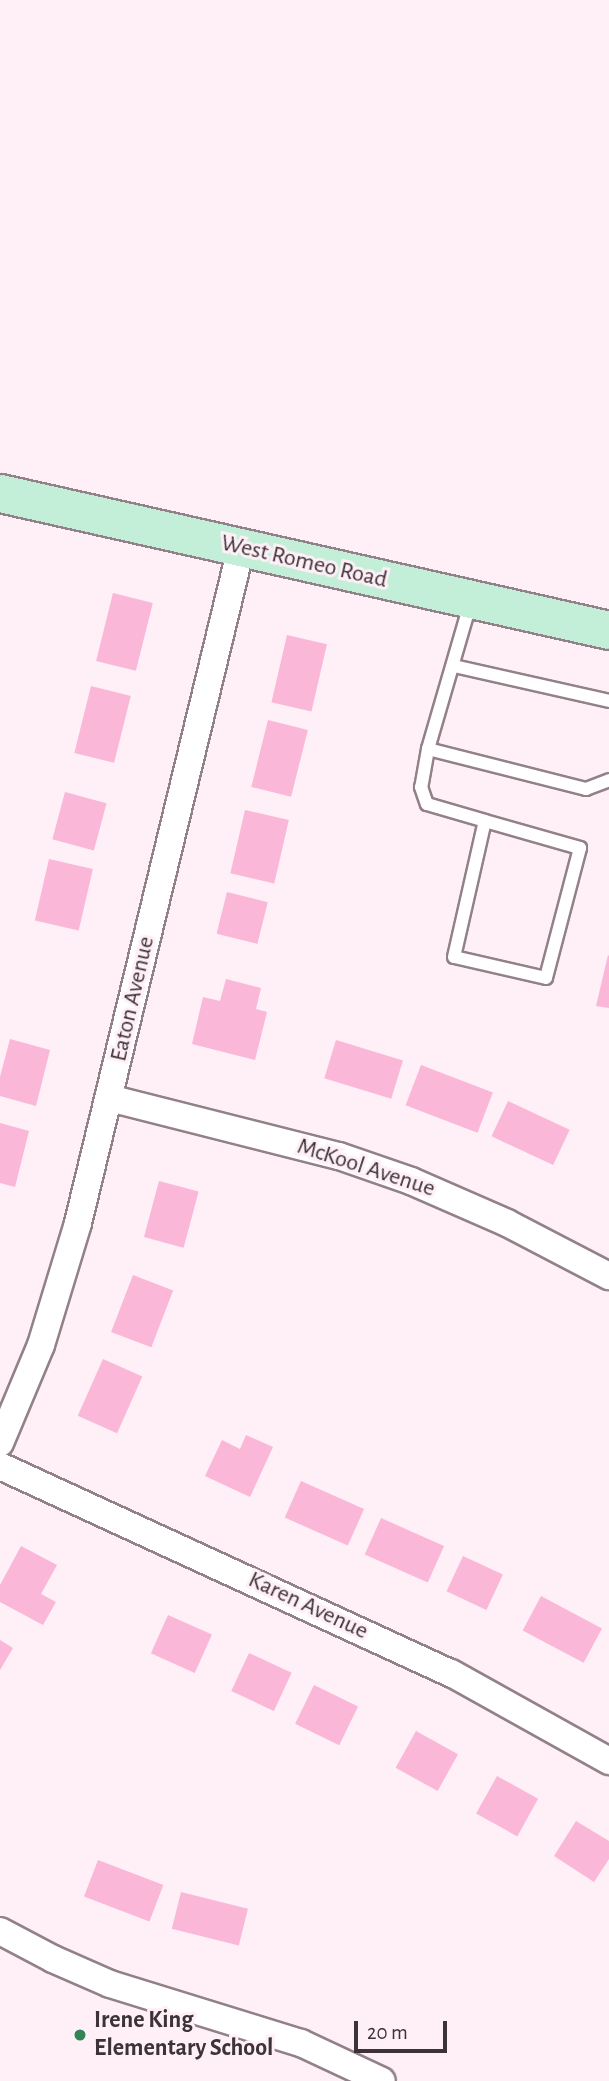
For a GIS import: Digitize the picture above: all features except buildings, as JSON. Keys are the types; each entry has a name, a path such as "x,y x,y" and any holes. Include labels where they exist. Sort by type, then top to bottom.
{"main road":[{"name":"West Romeo Road","path":"0,493 609,630"}],"street":[{"name":"Eaton Avenue","path":"0,1443 40,1345 78,1223 241,548"},
{"name":"McKool Avenue","path":"109,1098 340,1156 411,1181 507,1223 609,1276"},
{"name":"Karen Avenue","path":"0,1466 451,1672 609,1761"},
{"path":"0,1931 53,1959 110,1984 301,2043 382,2081"}],"lane":[{"path":"471,600 428,749 421,787 427,804 580,848 546,978 454,957 485,821"},
{"path":"454,666 609,701"},
{"path":"428,749 586,789 609,780"}],"place":[{"name":"Irene King Elementary School","path":"80,2035"}]}
